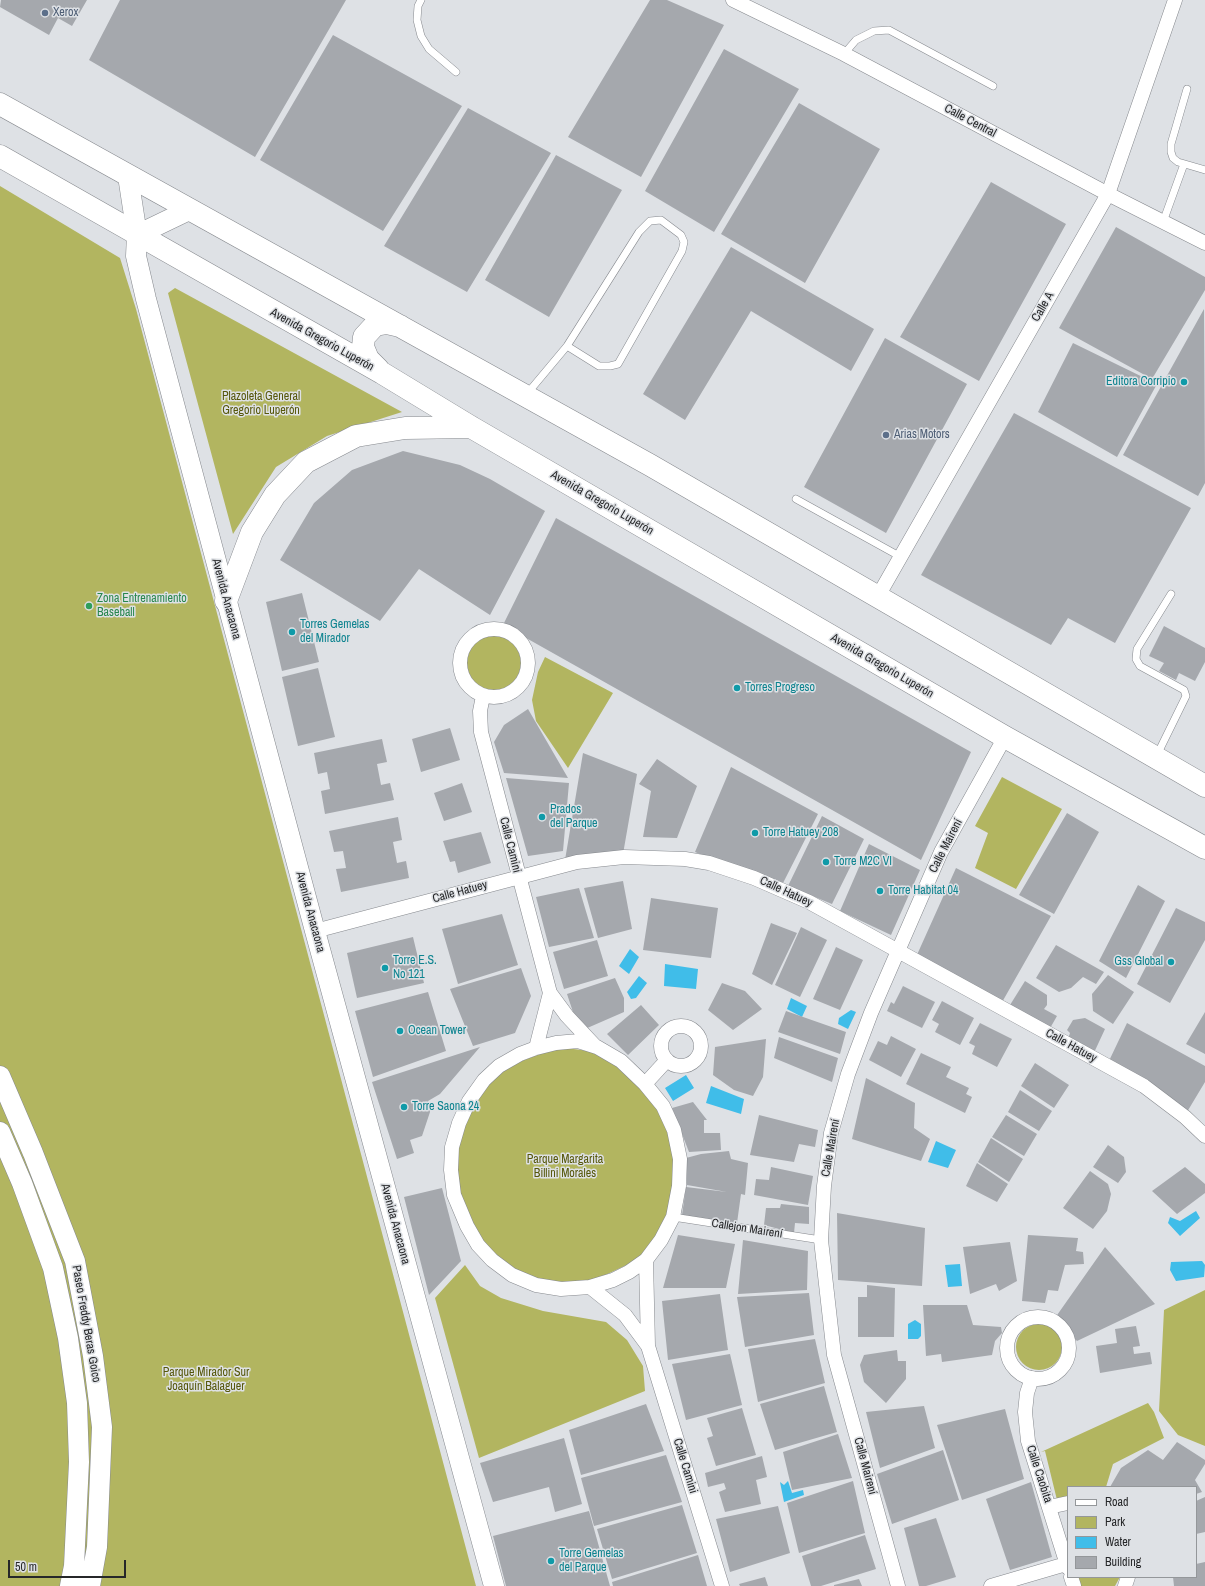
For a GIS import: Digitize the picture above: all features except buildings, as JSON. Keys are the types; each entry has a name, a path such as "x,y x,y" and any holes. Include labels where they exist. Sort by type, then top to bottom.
{"main road":[{"path":"0,104 650,466 1205,786"},
{"name":"Avenida Gregorio Luperón","path":"0,156 382,373 471,427 1005,737 1205,848"},
{"name":"Avenida Anacaona","path":"128,176 137,235 136,256 146,299 315,931 494,1586"},
{"path":"137,235 189,210"},
{"path":"382,373 368,359 363,347 364,337 375,325 387,323 401,326"},
{"path":"226,601 252,532 275,495 306,462 356,436 405,428 471,427"},
{"name":"Paseo Freddy Beras Goico","path":"0,1076 33,1153 75,1261 93,1356 102,1427 97,1547 90,1586"},
{"name":"Paseo Freddy Beras Goico","path":"0,1132 22,1183 53,1268 68,1338 77,1403 79,1462 74,1566 70,1586"}],"street":[{"name":"Calle Central","path":"733,0 844,54 1108,194 1205,242"},
{"name":"Calle A","path":"877,598 1108,194 1175,0"},
{"path":"490,629 501,629 512,633 520,640 526,650 529,661 528,672 523,683 510,694 494,698 483,696 473,690 465,681 461,671 462,654 470,639 479,632 490,629"},
{"name":"Calle Camini","path":"483,696 480,711 481,732 518,877 550,993 567,1016 597,1047"},
{"name":"Calle Mairení","path":"898,1586 834,1355 821,1240 824,1186 833,1126 848,1074 871,1013 941,852 1005,737"},
{"name":"Calle Hatuey","path":"315,931 577,862 624,857 685,860 709,863 754,878 809,902 1144,1086 1185,1117 1205,1136"},
{"name":"Calle Camini","path":"536,1048 550,993"},
{"path":"578,1042 597,1047 621,1061 645,1084 663,1106 674,1130 680,1159 679,1186 672,1217 660,1240 646,1260 629,1272 613,1280 590,1287 561,1289 536,1284 512,1275 492,1260 478,1245 467,1226 454,1195 451,1170 452,1147 459,1123 469,1101 484,1080 499,1066 520,1054 556,1043 578,1042"},
{"path":"645,1084 667,1060"},
{"name":"Calle Camini","path":"646,1260 648,1346 722,1586"},
{"name":"Calle Camini","path":"590,1287 625,1315 648,1346"},
{"path":"1042,1316 1052,1319 1060,1325 1066,1333 1069,1343 1069,1353 1066,1362 1056,1373 1042,1379 1032,1378 1022,1374 1014,1368 1009,1358 1007,1348 1009,1337 1018,1324 1032,1317 1042,1316"},
{"name":"Calle Caobita","path":"1032,1378 1027,1393 1025,1412 1028,1441 1067,1566"},
{"path":"1049,1507 1067,1503"},
{"path":"991,1586 1067,1566"}],"lane":[{"path":"421,0 418,6 417,20 421,36 429,49 456,72"},
{"path":"844,54 856,40 874,31 889,30 993,86"},
{"path":"1187,89 1170,144 1173,158 1178,162 1205,170"},
{"path":"1163,222 1184,164"},
{"path":"525,396 567,346 639,232 650,221 661,220 681,235 684,242 682,251 618,364 600,366 567,346"},
{"path":"796,499 901,557"},
{"path":"1156,757 1184,703 1186,696 1184,690 1140,666 1136,659 1136,654 1137,649 1171,594"},
{"name":"Callejon Mairení","path":"672,1217 821,1240"}],"green space":[{"name":"Parque Mirador Sur Joaquín Balaguer","path":"0,186 120,258 136,309 476,1586 0,1586"},
{"name":"Plazoleta General Gregorio Luperón","path":"175,288 402,412 327,436 276,467 233,534 168,293"},
{"path":"489,636 499,636 513,644 519,653 521,663 519,673 513,682 499,690 489,690 479,685 472,678 467,668 467,658 472,648 479,641"},
{"path":"545,657 613,693 568,768 536,721 532,700 538,672"},
{"path":"1002,777 1062,809 1016,889 975,868 988,833 975,826"},
{"name":"Parque Margarita Billini Morales","path":"558,1047 597,1052 630,1075 655,1104 672,1139 674,1177 668,1215 649,1247 635,1261 597,1279 577,1283 557,1284 520,1275 489,1252 469,1222 458,1192 456,1157 463,1123 481,1093 506,1067"},
{"path":"465,1265 480,1286 501,1298 543,1311 606,1322 627,1340 643,1366 645,1391 479,1458 435,1298"},
{"path":"1205,1290 1205,1446 1178,1435 1159,1411 1164,1310"},
{"path":"1044,1324 1056,1330 1061,1338 1061,1356 1056,1364 1048,1369 1034,1370 1022,1364 1017,1356 1016,1342 1022,1330 1030,1325"},
{"path":"1148,1403 1154,1412 1164,1438 1113,1464 1106,1486 1067,1486 1067,1501 1057,1500 1045,1451 1041,1452"},
{"path":"1077,1578 1119,1578 1115,1586 1080,1586"}],"water":[{"path":"630,949 639,957 629,974 619,966"},
{"path":"665,964 698,969 696,989 664,986"},
{"path":"639,976 647,983 636,998 631,999 627,992"},
{"path":"791,998 807,1006 802,1017 787,1009"},
{"path":"851,1010 856,1012 848,1029 838,1024 839,1018"},
{"path":"686,1075 694,1088 673,1101 665,1088"},
{"path":"711,1086 744,1099 741,1114 706,1103"},
{"path":"936,1141 956,1150 948,1168 928,1162"},
{"path":"1196,1211 1200,1218 1180,1236 1168,1223 1170,1217 1180,1221"},
{"path":"1202,1261 1205,1265 1204,1277 1176,1281 1170,1270 1171,1262"},
{"path":"960,1264 962,1286 948,1287 945,1265"},
{"path":"915,1320 921,1324 921,1336 918,1339 908,1339 908,1324"},
{"path":"788,1481 792,1493 803,1490 804,1495 784,1502 780,1482 784,1485"}],"place":[{"name":"Xerox","path":"45,13"},
{"name":"Editora Corripio","path":"1184,382"},
{"name":"Arias Motors","path":"886,435"},
{"name":"Zona Entrenamiento Baseball","path":"89,606"},
{"name":"Torres Gemelas del Mirador","path":"292,632"},
{"name":"Torres Progreso","path":"737,688"},
{"name":"Prados del Parque","path":"542,817"},
{"name":"Torre Hatuey 208","path":"755,833"},
{"name":"Torre M2C VI","path":"826,862"},
{"name":"Torre Habitat 04","path":"880,891"},
{"name":"Gss Global","path":"1171,962"},
{"name":"Torre E.S. No 121","path":"385,968"},
{"name":"Ocean Tower","path":"400,1031"},
{"name":"Torre Saona 24","path":"404,1107"},
{"name":"Torre Gemelas del Parque","path":"551,1561"}]}
